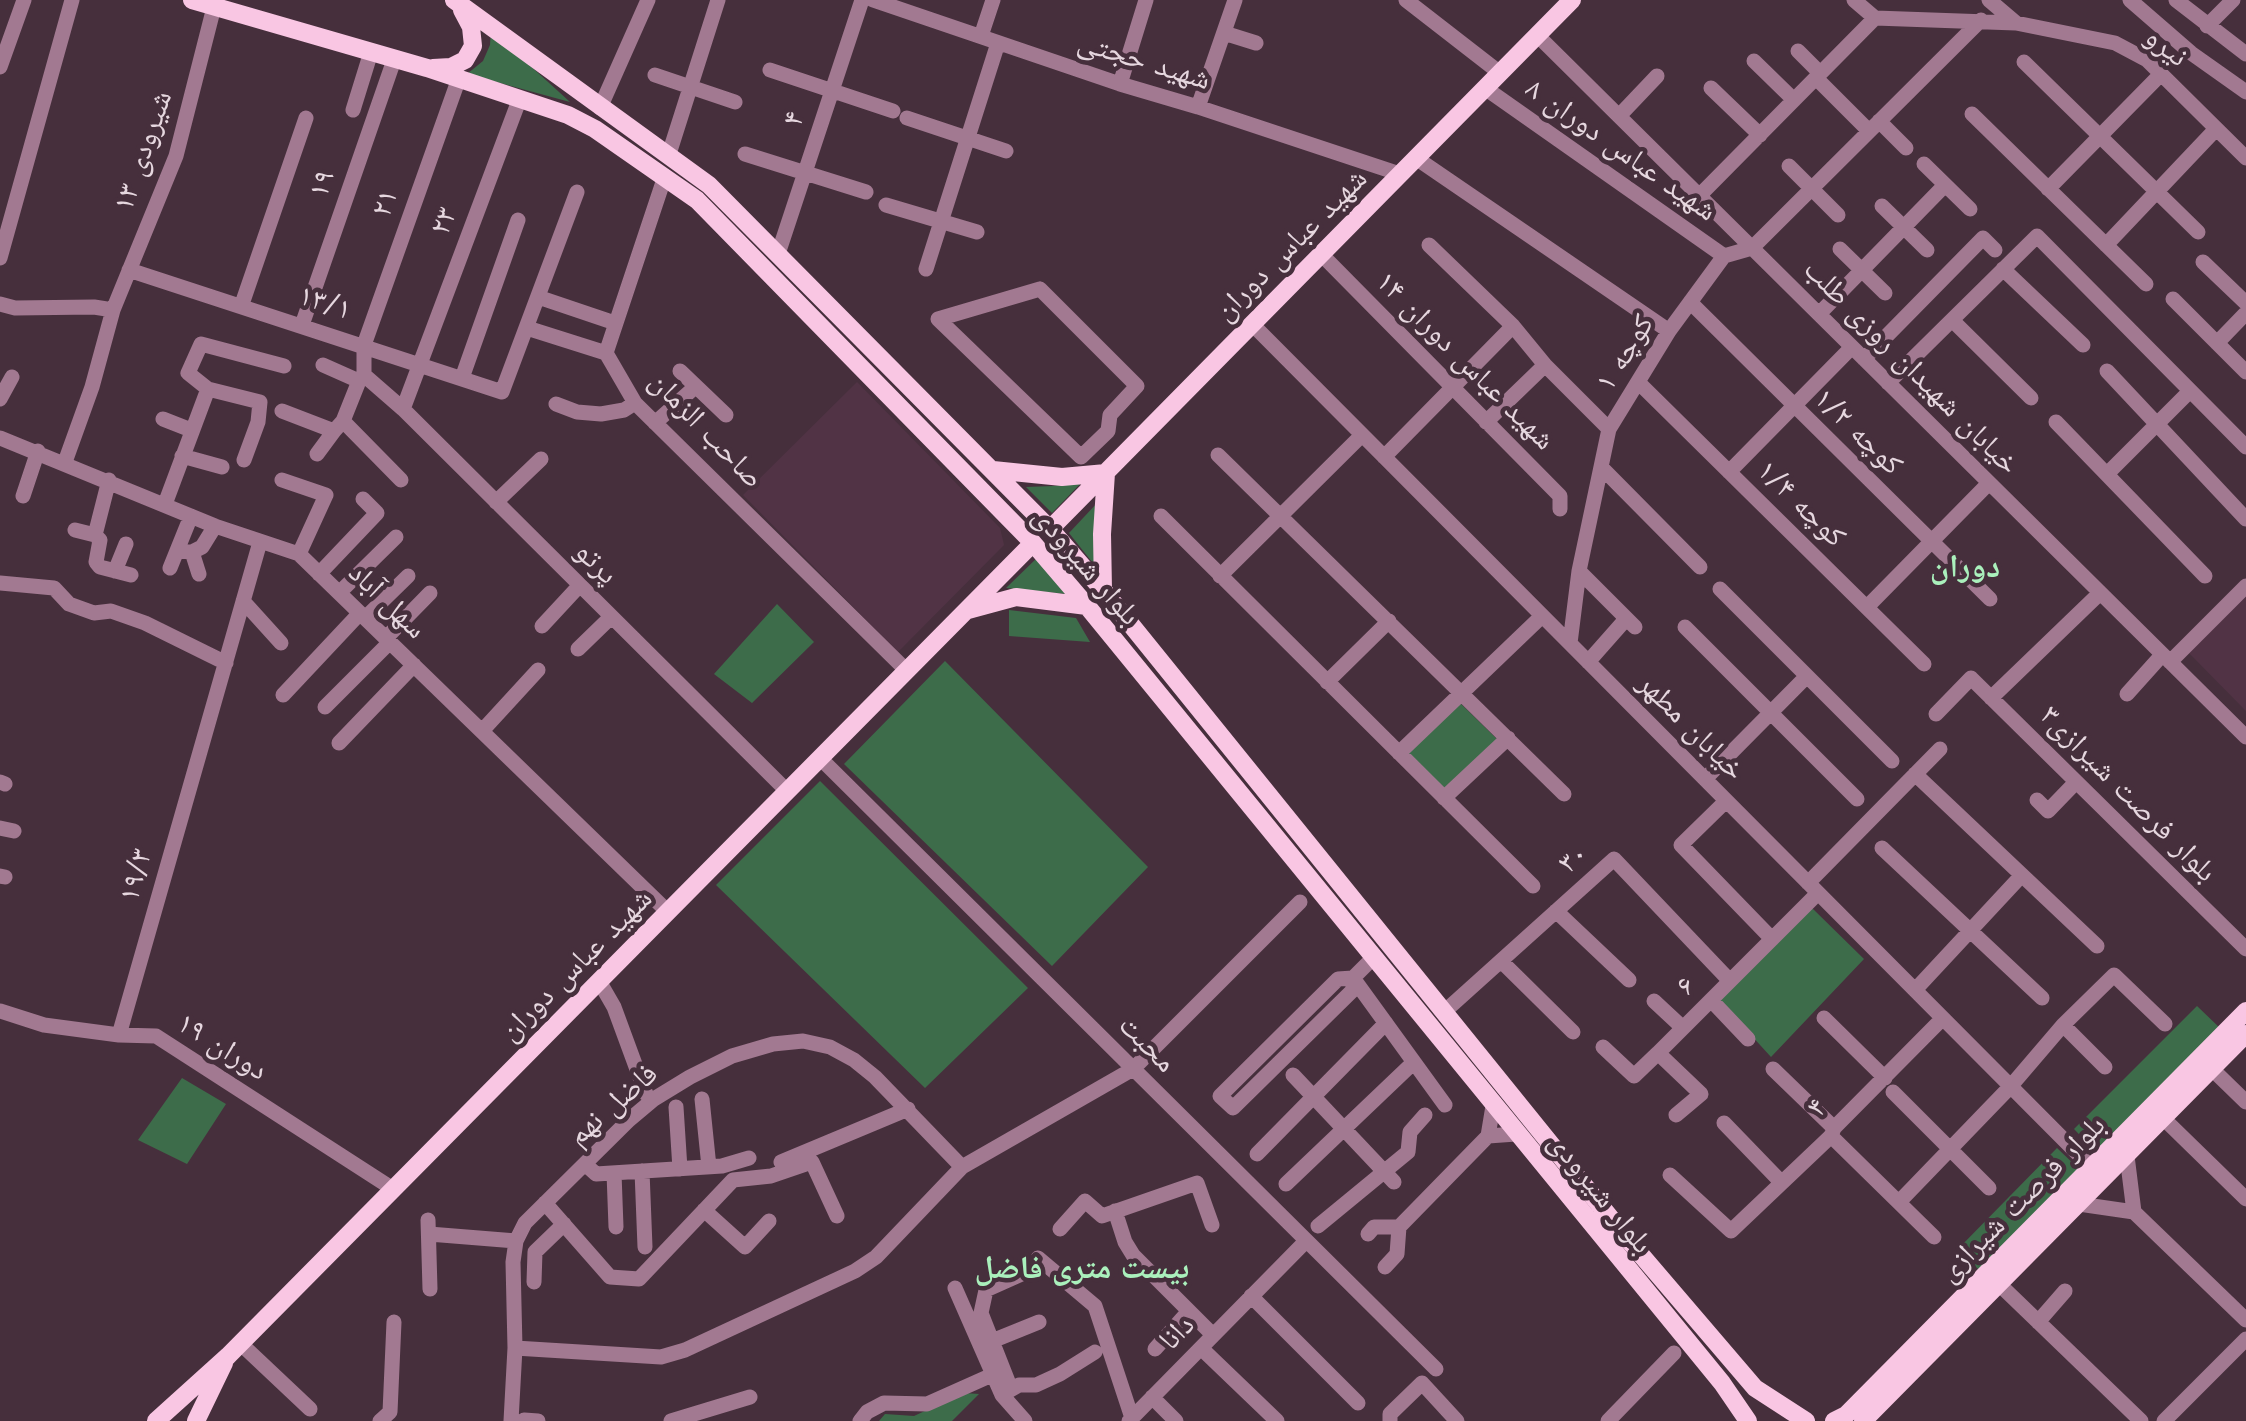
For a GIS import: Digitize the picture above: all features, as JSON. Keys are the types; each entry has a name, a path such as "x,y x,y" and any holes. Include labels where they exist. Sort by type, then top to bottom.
{"main road":[{"name":"بلوار شیرودی","path":"192,0 428,68 568,115 698,200 993,470 1050,529 1104,590 1736,1368 1755,1388 1806,1421"},
{"name":"بلوار شیرودی","path":"456,2 709,185 778,254 814,304 1087,606 1748,1421"},
{"path":"428,68 450,68 465,60 474,46 472,27 456,2"},
{"name":"شهید عباس دوران","path":"1050,529 1538,35 1561,4"},
{"path":"993,470 1062,477 1106,473 1104,590"},
{"path":"1012,564 1017,544 1014,524"},
{"name":"شهید عباس دوران","path":"156,1421 234,1350 1033,543"},
{"path":"967,610 1016,598 1087,606"},
{"path":"1250,806 1261,804 1266,792"},
{"name":"بلوار فرصت شیرازی","path":"1834,1421 1846,1415 2246,1011"},
{"name":"بلوار فرصت شیرازی","path":"1863,1421 2246,1034"},
{"path":"196,1421 234,1350"}],"street":[{"path":"0,67 24,0"},
{"path":"0,258 72,0"},
{"path":"600,108 648,0"},
{"path":"669,154 718,0"},
{"name":"۴","path":"778,254 862,0"},
{"name":"شهید حجتی","path":"872,0 1400,174"},
{"path":"982,36 993,0"},
{"path":"1120,84 1146,0"},
{"path":"1198,107 1235,0"},
{"path":"1406,0 1500,73"},
{"path":"1422,13 1434,0"},
{"path":"1700,196 1874,18 1854,0"},
{"path":"1989,0 2016,24"},
{"path":"2130,0 2191,53 2246,92"},
{"path":"2176,0 2246,54"},
{"path":"2207,26 2232,0"},
{"name":"شیرودی ۱۳","path":"65,462 92,387 113,310 176,156 214,7"},
{"name":"نیرو","path":"1874,18 1982,20 2115,44 2147,60 2246,158"},
{"path":"1724,256 1752,248 1982,20"},
{"path":"1224,33 1256,43"},
{"name":"خیابان شهیدان روزی طلب","path":"1538,35 2246,737"},
{"path":"926,269 998,42"},
{"path":"1798,50 1818,75 1874,126 1906,148"},
{"path":"353,110 370,52"},
{"name":"۱۹","path":"302,325 394,60"},
{"path":"1754,61 1794,100"},
{"path":"2024,62 2198,232"},
{"path":"770,70 1006,151"},
{"path":"655,74 735,102"},
{"path":"2048,188 2161,74"},
{"path":"1619,116 1658,76"},
{"name":"۲۱","path":"362,378 364,345 458,81"},
{"name":"شهید عباس دوران ۸","path":"1485,88 1724,256"},
{"path":"1711,88 1760,134"},
{"name":"۲۳","path":"404,409 520,98"},
{"path":"1972,114 2146,284"},
{"path":"242,304 306,118"},
{"path":"2106,245 2216,128"},
{"path":"745,154 866,192"},
{"path":"1416,158 1669,331"},
{"path":"1924,164 1970,209"},
{"path":"1788,166 1838,216"},
{"path":"577,192 526,328 606,352 665,176"},
{"path":"1819,314 1945,185"},
{"path":"886,205 977,232"},
{"path":"1882,206 1927,250"},
{"path":"462,378 518,220"},
{"path":"1888,383 2037,236 2246,448"},
{"path":"1429,244 1610,428"},
{"path":"1728,472 1793,406 1858,353 1918,316 1989,244"},
{"path":"1840,249 1886,293"},
{"name":"شهید عباس دوران ۱۴","path":"1321,254 1560,496 1560,510"},
{"name":"کوچه ۱","path":"1570,643 1580,570 1610,428 1669,331 1724,256"},
{"path":"2203,262 2246,304"},
{"path":"2004,268 2083,345"},
{"name":"۱۳/۱","path":"129,270 502,392 526,328"},
{"path":"1040,289 1136,386 1110,416 1108,424 1108,431 1082,457 938,318 1040,289"},
{"path":"538,297 615,323"},
{"path":"2173,299 2246,372"},
{"name":"کوچه ۱/۲","path":"1690,302 1990,599"},
{"path":"0,304 15,308 94,306 113,310"},
{"path":"2217,343 2246,313"},
{"path":"1952,320 2031,398"},
{"name":"خیابان مطهر","path":"1252,324 2092,1168"},
{"path":"1384,457 1513,326"},
{"path":"244,460 258,422 260,402 208,389 188,373 201,344 284,366"},
{"name":"صاحب الزمان","path":"606,352 635,403 906,670"},
{"name":"پرتو","path":"323,365 362,378 404,409 787,791"},
{"path":"1486,422 1545,365"},
{"path":"680,371 726,415"},
{"path":"2107,371 2246,519"},
{"path":"0,399 12,377"},
{"path":"316,454 338,426 362,378"},
{"name":"کوچه ۱/۴","path":"1639,383 1924,664"},
{"path":"655,423 695,386"},
{"path":"165,504 208,389"},
{"path":"2106,474 2190,391"},
{"path":"556,404 577,412 601,414 624,410 635,403"},
{"path":"282,411 338,426 401,480"},
{"path":"163,419 191,430"},
{"path":"2056,422 2205,576"},
{"path":"1108,424 1131,447"},
{"path":"1220,576 1362,435"},
{"name":"سهل آباد","path":"0,438 215,526 299,554 668,912"},
{"path":"22,496 38,452"},
{"path":"1218,455 1564,794"},
{"path":"182,456 222,467"},
{"path":"496,502 541,459"},
{"path":"1603,469 1700,567"},
{"path":"95,535 109,480"},
{"path":"282,480 326,495 299,554"},
{"path":"1867,607 1989,483"},
{"path":"318,574 377,513 363,499"},
{"path":"192,516 185,552 199,574"},
{"path":"1161,516 1533,886"},
{"path":"170,568 185,552 202,547 215,526"},
{"path":"74,530 100,540 96,564 124,573 126,544"},
{"path":"339,593 396,536"},
{"name":"۱۹/۳","path":"119,1035 260,542"},
{"path":"1580,570 1630,623 1588,662"},
{"path":"282,695 408,576"},
{"path":"0,582 54,588 70,604 94,613 111,611 145,623 226,663"},
{"path":"542,626 580,585"},
{"path":"2127,694 2246,586"},
{"path":"1720,590 1892,761"},
{"path":"1992,698 2100,593"},
{"path":"325,707 430,594"},
{"path":"243,601 281,642"},
{"path":"578,650 611,616"},
{"path":"1399,752 1542,616"},
{"path":"1328,682 1390,621"},
{"path":"1685,627 1857,799"},
{"path":"339,743 414,666"},
{"path":"482,731 538,670"},
{"path":"1705,779 1806,676"},
{"name":"۳بلوار فرصت شیرازی","path":"1936,714 1971,678 2246,949"},
{"path":"1444,798 1508,738"},
{"name":"۶","path":"1658,1053 1772,940 1813,888 1940,750"},
{"name":"محبت","path":"820,758 1436,1370"},
{"path":"1915,774 2096,946"},
{"path":"2037,800 2048,811 2076,782"},
{"path":"1726,801 1681,845 1772,940"},
{"path":"1882,848 2042,998"},
{"name":"۳۰","path":"1444,1012 1614,859 1730,981"},
{"path":"1915,990 2022,876"},
{"path":"514,1348 661,1357 685,1350 855,1272 876,1256 962,1168 1133,1069 1300,902"},
{"path":"1556,911 1629,980"},
{"path":"1353,978 1338,978 1220,1096 1233,1108 1353,990 1353,978 1373,958"},
{"path":"1500,961 1573,1032"},
{"path":"1899,1202 2010,1087 2062,1025 2114,975 2165,1024"},
{"path":"1353,978 1445,1105"},
{"path":"599,981 614,1006 646,1094"},
{"path":"1712,1000 1748,1039"},
{"path":"1654,1002 1683,1028"},
{"name":"دوران ۱۹","path":"0,1011 44,1025 156,1036 393,1188"},
{"path":"1824,1018 1989,1188"},
{"name":"۴","path":"1670,1175 1731,1231 1832,1132 1889,1085 1942,1019"},
{"path":"1258,1154 1386,1024"},
{"path":"2062,1025 2105,1067"},
{"name":"فاضل نهم","path":"516,1241 524,1224 654,1099 732,1056 773,1044 803,1042 830,1048 854,1060 908,1109 962,1168"},
{"path":"1603,1047 1634,1076 1658,1053 1702,1094 1676,1115"},
{"path":"1286,1184 1414,1062"},
{"path":"2212,1068 2246,1102"},
{"path":"1773,1069 1934,1237"},
{"path":"1293,1074 1389,1178"},
{"path":"702,1099 708,1167"},
{"path":"1385,1267 1397,1254 1398,1227 1488,1136 1494,1106"},
{"path":"676,1107 680,1169"},
{"path":"780,1162 908,1109"},
{"path":"1318,1226 1389,1178 1408,1152 1410,1132 1425,1115"},
{"path":"2163,1118 2246,1199"},
{"path":"1724,1123 1781,1182"},
{"path":"1488,1136 1516,1134"},
{"path":"2126,1156 2134,1212"},
{"path":"584,1164 596,1174 708,1167 749,1158"},
{"path":"545,1203 610,1277 639,1278 733,1180 771,1176 812,1162 837,1216"},
{"path":"642,1171 645,1246"},
{"path":"614,1173 616,1228"},
{"path":"1060,1229 1085,1201 1102,1216 1198,1183 1212,1225"},
{"path":"2079,1204 2134,1212 2246,1320"},
{"path":"704,1210 745,1248 770,1221"},
{"path":"1115,1212 1133,1256 1214,1335"},
{"path":"534,1282 536,1252 564,1224"},
{"path":"430,1289 428,1227 516,1241 511,1421"},
{"path":"1368,1234 1374,1227 1398,1227"},
{"name":"دانا","path":"1130,1419 1306,1241"},
{"path":"1006,1392 981,1313 986,1290 1036,1264 1095,1306 1130,1419"},
{"path":"1998,1284 2141,1421"},
{"path":"955,1288 992,1375 1025,1421"},
{"path":"2038,1322 2065,1291"},
{"path":"1251,1296 1358,1403"},
{"path":"1155,1349 1190,1311"},
{"path":"1667,1317 1674,1353"},
{"path":"390,1418 394,1322"},
{"path":"992,1341 1039,1322"},
{"path":"2164,1421 2246,1339"},
{"path":"1201,1348 1277,1421"},
{"path":"234,1350 310,1408"},
{"path":"1006,1392 1018,1385 1036,1385 1095,1352"},
{"path":"1674,1353 1699,1356"},
{"path":"1608,1421 1674,1353"},
{"path":"860,1421 884,1403 927,1404 992,1375"},
{"path":"1390,1421 1390,1414 1422,1383 1458,1421"},
{"path":"670,1421 750,1397"},
{"path":"1152,1397 1176,1421"},
{"path":"524,1420 538,1421"}],"shaded area":[{"path":"857,382 1000,528 1004,545 898,652 743,495"},
{"path":"2246,594 2246,711 2188,652"}],"green space":[{"path":"491,30 570,102 467,74 483,61"},
{"path":"1081,483 1052,513 1026,487 1053,486"},
{"path":"1099,501 1096,567 1069,533"},
{"path":"1038,557 1067,594 1006,588"},
{"path":"777,604 814,642 752,703 714,674"},
{"path":"1009,610 1076,618 1090,642 1009,636"},
{"path":"945,661 1148,867 1052,966 844,764"},
{"path":"1460,703 1497,739 1441,793 1405,755"},
{"path":"820,781 1028,988 925,1088 716,885"},
{"path":"1812,908 1864,959 1771,1057 1719,1000"},
{"path":"2197,1006 2222,1030 2098,1154 2074,1129"},
{"path":"182,1078 226,1104 187,1164 138,1140"},
{"path":"2057,1148 2079,1169 1980,1271 1958,1249"},
{"path":"964,1393 979,1394 952,1421 879,1421 885,1414 914,1416"}],"district":[{"name":"دوران","path":"1965,568"},
{"name":"بیست متری فاضل","path":"1082,1269"}]}
